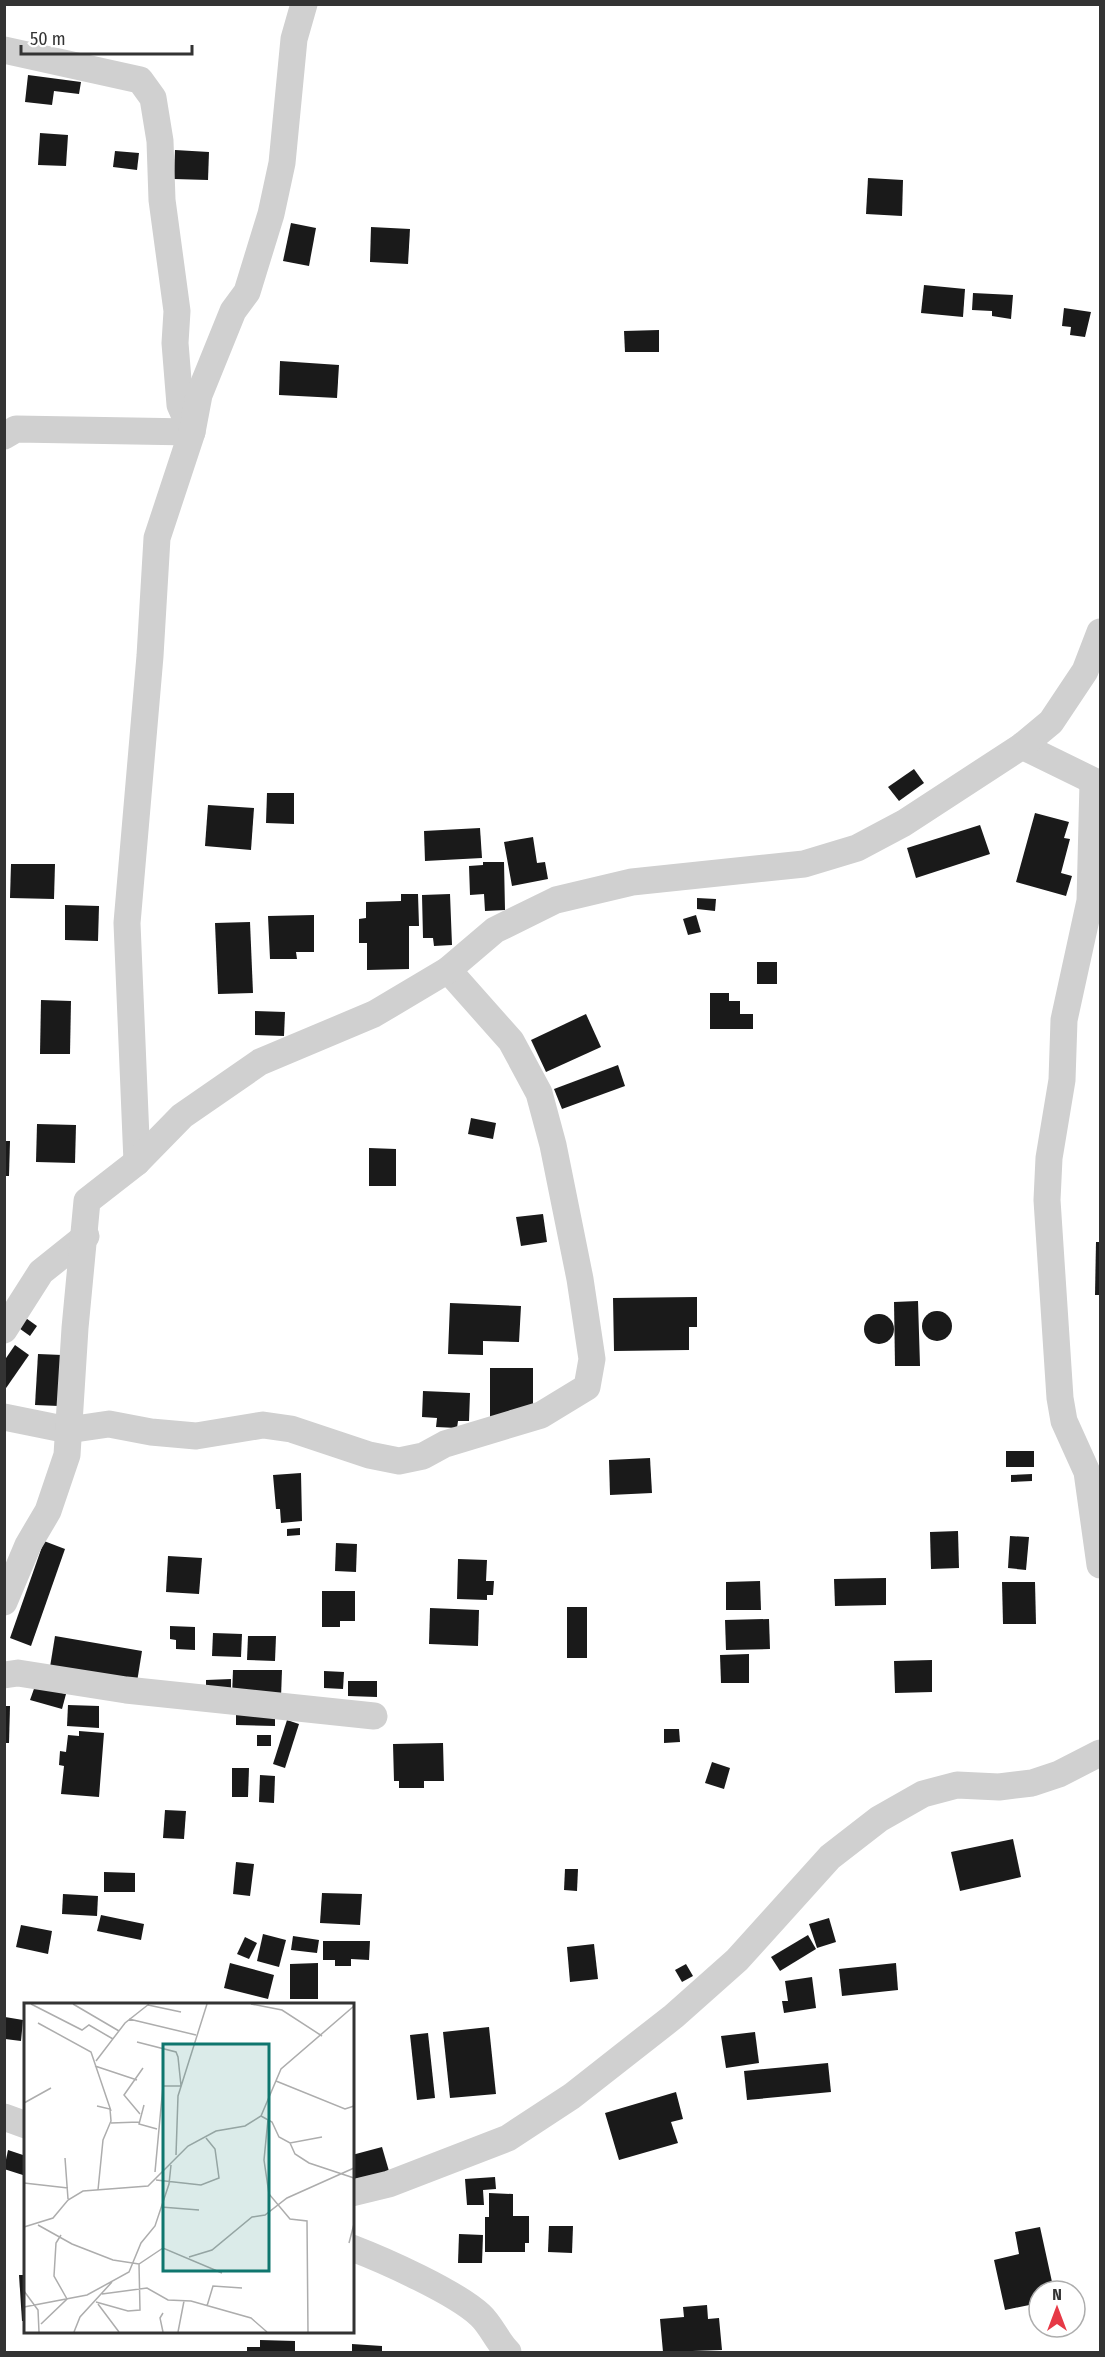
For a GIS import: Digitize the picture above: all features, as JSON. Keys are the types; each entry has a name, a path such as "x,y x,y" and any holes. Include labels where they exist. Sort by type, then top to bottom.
{"street":[{"path":"136,1162 127,923 150,656 157,538 192,432 199,395 233,311 247,291 271,214 282,163 294,39 304,4"},
{"path":"4,50 140,80 153,98 160,141 162,200 176,300 175,343 180,405 192,432"},
{"path":"4,436 16,429 129,429 192,432"},
{"path":"4,1602 28,1545 48,1510 67,1455 75,1328 86,1236 87,1201 136,1162 182,1116 260,1062 374,1014 448,970 495,930 556,900 632,882 804,864 857,848 904,823 1022,746 1051,722 1085,671 1101,632"},
{"path":"1022,746 1097,783 1090,901 1064,1020 1062,1080 1049,1158 1047,1200 1060,1398 1065,1421 1087,1472 1101,1565"},
{"path":"4,1417 68,1430 109,1424 151,1432 196,1436 263,1425 291,1429 369,1455 399,1461 423,1456 445,1444 541,1415 586,1386 592,1359 580,1279 553,1144 539,1093 511,1041 448,970"},
{"path":"4,1330 41,1272 86,1236"},
{"path":"4,1675 18,1673 126,1690 374,1716"},
{"path":"354,2193 389,2184 508,2138 572,2096 674,2016 737,1960 830,1857 879,1819 923,1794 957,1785 999,1786 1032,1783 1059,1774 1101,1753"},
{"path":"4,2117 24,2124"},
{"path":"354,2249 454,2297 482,2316 496,2341 508,2352"}],"building":[{"path":"28,75 81,82 79,94 54,91 52,105 25,102"},
{"path":"40,133 68,135 66,166 38,165"},
{"path":"175,150 209,152 208,180 174,179"},
{"path":"115,151 139,153 137,170 113,167"},
{"path":"868,178 903,180 902,216 866,214"},
{"path":"291,223 316,228 309,266 283,261"},
{"path":"371,227 410,229 408,264 370,262"},
{"path":"924,285 965,289 963,317 921,313"},
{"path":"973,293 1013,295 1011,319 992,316 992,311 972,310"},
{"path":"1064,308 1091,312 1085,337 1070,335 1071,327 1062,326"},
{"path":"659,330 659,352 625,352 624,331"},
{"path":"280,361 339,365 337,398 279,395"},
{"path":"914,769 924,783 899,801 888,787"},
{"path":"267,793 294,793 294,824 266,823"},
{"path":"208,805 254,808 251,850 205,846"},
{"path":"1035,813 1069,822 1064,838 1070,839 1061,873 1072,876 1066,896 1016,882"},
{"path":"980,825 990,854 916,878 907,848"},
{"path":"480,828 482,858 425,861 424,831"},
{"path":"533,837 537,863 545,862 548,879 512,886 504,842"},
{"path":"483,862 504,862 505,910 485,911 484,894 470,895 469,866 483,865"},
{"path":"11,864 55,864 54,899 10,898"},
{"path":"401,894 418,894 419,926 409,926 409,969 367,970 367,943 359,943 359,919 366,918 366,902 401,901"},
{"path":"450,894 452,945 434,946 433,938 423,938 422,895"},
{"path":"697,898 716,899 715,911 697,909"},
{"path":"65,905 99,906 98,941 65,940"},
{"path":"314,915 314,952 296,952 297,959 270,959 268,916"},
{"path":"696,915 701,932 688,935 683,919"},
{"path":"250,922 253,993 218,994 215,923"},
{"path":"757,962 777,962 777,984 757,984"},
{"path":"710,993 729,993 729,1001 740,1001 740,1014 753,1014 753,1029 710,1029"},
{"path":"41,1000 71,1001 70,1054 40,1054"},
{"path":"255,1011 285,1012 284,1036 255,1035"},
{"path":"586,1014 601,1047 546,1072 531,1040"},
{"path":"618,1065 625,1086 562,1109 554,1089"},
{"path":"471,1118 496,1123 493,1139 468,1134"},
{"path":"37,1124 76,1125 75,1163 36,1162"},
{"path":"4,1141 10,1141 9,1176 4,1176"},
{"path":"369,1148 396,1149 396,1186 369,1186"},
{"path":"543,1214 547,1242 521,1246 516,1217"},
{"path":"1096,1242 1100,1242 1100,1295 1095,1295"},
{"path":"697,1297 697,1327 689,1327 689,1350 614,1351 613,1298"},
{"path":"918,1301 920,1366 895,1366 894,1302"},
{"path":"450,1303 521,1306 519,1342 483,1341 483,1355 448,1354"},
{"path":"937,1311 947,1316 952,1326 947,1336 937,1341 927,1336 922,1326 927,1316"},
{"path":"879,1314 889,1319 894,1329 889,1339 879,1344 869,1339 864,1329 869,1319"},
{"path":"23,1316 37,1326 30,1336 16,1326"},
{"path":"15,1345 29,1355 4,1391 4,1361"},
{"path":"38,1354 62,1355 59,1406 35,1405"},
{"path":"490,1368 533,1368 533,1417 490,1417"},
{"path":"423,1391 470,1393 469,1421 458,1421 457,1428 436,1427 437,1418 422,1417"},
{"path":"1006,1451 1034,1451 1034,1467 1006,1467"},
{"path":"650,1458 652,1493 610,1495 609,1460"},
{"path":"301,1473 302,1521 281,1523 280,1509 276,1509 273,1475"},
{"path":"1032,1474 1032,1481 1011,1482 1011,1475"},
{"path":"300,1528 300,1535 287,1536 287,1529"},
{"path":"958,1531 959,1568 931,1569 930,1532"},
{"path":"1010,1536 1029,1537 1026,1570 1008,1568"},
{"path":"44,1541 65,1549 31,1646 10,1638"},
{"path":"336,1543 357,1544 356,1572 335,1571"},
{"path":"168,1556 202,1558 199,1594 166,1592"},
{"path":"458,1559 487,1560 486,1581 494,1581 493,1595 487,1595 487,1600 457,1599"},
{"path":"886,1578 886,1605 835,1606 834,1579"},
{"path":"760,1581 761,1610 726,1610 726,1582"},
{"path":"1002,1582 1035,1582 1036,1624 1003,1624"},
{"path":"322,1591 355,1591 355,1621 340,1621 340,1627 322,1627"},
{"path":"567,1607 587,1607 587,1658 567,1658"},
{"path":"430,1608 479,1610 478,1646 429,1644"},
{"path":"769,1619 770,1649 726,1650 725,1620"},
{"path":"170,1626 195,1627 195,1650 176,1649 176,1640 170,1639"},
{"path":"213,1633 242,1634 241,1657 212,1656"},
{"path":"55,1636 142,1651 137,1682 50,1667"},
{"path":"248,1636 276,1636 275,1661 247,1660"},
{"path":"749,1654 749,1683 721,1683 720,1655"},
{"path":"932,1660 932,1692 895,1693 894,1661"},
{"path":"233,1670 282,1670 281,1697 232,1696"},
{"path":"324,1671 344,1672 343,1689 324,1688"},
{"path":"231,1679 231,1694 206,1694 206,1680"},
{"path":"348,1681 377,1681 377,1697 348,1696"},
{"path":"35,1686 66,1694 62,1709 30,1700"},
{"path":"68,1705 99,1706 99,1728 67,1726"},
{"path":"4,1706 10,1706 9,1743 4,1743"},
{"path":"236,1709 275,1709 275,1726 236,1725"},
{"path":"287,1720 299,1724 285,1768 273,1764"},
{"path":"664,1729 679,1729 680,1742 664,1743"},
{"path":"79,1731 104,1733 99,1797 61,1794 64,1766 59,1765 60,1751 66,1752 68,1735 79,1736"},
{"path":"257,1735 271,1735 271,1746 257,1746"},
{"path":"443,1743 444,1781 424,1781 424,1788 399,1788 399,1781 394,1781 393,1744"},
{"path":"712,1762 730,1768 724,1789 705,1783"},
{"path":"232,1768 249,1768 248,1797 232,1797"},
{"path":"260,1775 275,1776 274,1803 259,1802"},
{"path":"165,1810 186,1811 184,1839 163,1838"},
{"path":"1013,1839 1021,1877 960,1891 951,1852"},
{"path":"236,1862 254,1864 250,1896 233,1894"},
{"path":"565,1869 578,1869 577,1891 564,1890"},
{"path":"104,1872 135,1873 135,1892 104,1892"},
{"path":"322,1893 362,1894 360,1925 320,1923"},
{"path":"63,1894 98,1896 97,1916 62,1914"},
{"path":"101,1915 144,1924 141,1940 97,1931"},
{"path":"829,1918 836,1942 817,1948 809,1924"},
{"path":"21,1925 52,1931 48,1954 16,1947"},
{"path":"263,1934 286,1940 279,1967 257,1961"},
{"path":"808,1935 816,1949 780,1971 771,1957"},
{"path":"293,1936 319,1940 317,1953 291,1950"},
{"path":"245,1937 257,1943 249,1959 237,1954"},
{"path":"323,1941 370,1941 369,1960 351,1959 351,1966 335,1966 335,1960 323,1960"},
{"path":"594,1944 598,1979 570,1982 567,1947"},
{"path":"230,1963 274,1975 268,1999 224,1988"},
{"path":"318,1963 318,1999 290,1999 290,1964"},
{"path":"896,1963 898,1990 842,1996 839,1969"},
{"path":"686,1964 693,1976 682,1982 675,1970"},
{"path":"812,1977 816,2008 784,2013 782,2001 788,2001 785,1981"},
{"path":"5,2017 23,2020 21,2041 5,2039"},
{"path":"489,2027 496,2094 450,2098 443,2032"},
{"path":"755,2032 759,2063 726,2068 721,2036"},
{"path":"428,2033 435,2098 417,2100 410,2035"},
{"path":"828,2063 831,2092 747,2100 744,2071"},
{"path":"676,2092 683,2119 671,2122 678,2143 619,2160 605,2113"},
{"path":"382,2147 391,2178 354,2187 354,2154"},
{"path":"8,2150 24,2155 24,2175 4,2169"},
{"path":"495,2177 496,2189 483,2190 484,2205 467,2205 465,2179"},
{"path":"489,2193 513,2194 513,2216 529,2216 529,2243 525,2243 525,2252 485,2252 485,2217 489,2217"},
{"path":"549,2226 573,2226 572,2253 548,2252"},
{"path":"1040,2227 1051,2279 1027,2279 1027,2305 1005,2310 994,2260 1019,2254 1015,2232"},
{"path":"459,2234 483,2235 482,2263 458,2263"},
{"path":"19,2275 24,2275 24,2321 22,2321"},
{"path":"707,2305 708,2319 719,2318 722,2350 663,2352 660,2319 684,2317 683,2307"},
{"path":"260,2340 295,2341 295,2352 247,2352 247,2347 260,2347"},
{"path":"352,2344 382,2346 382,2352 352,2352"}]}
